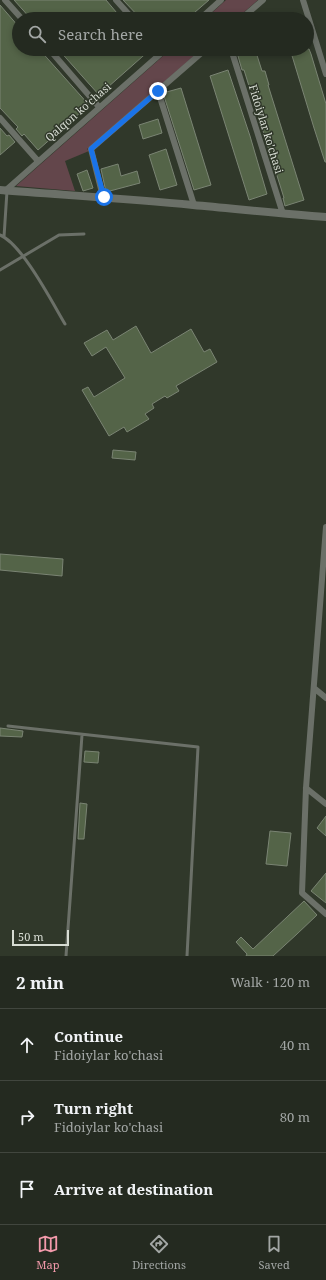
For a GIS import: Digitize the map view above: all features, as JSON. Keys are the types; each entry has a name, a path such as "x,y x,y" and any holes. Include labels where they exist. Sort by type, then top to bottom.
{"street":[{"path":"5,0 16,12"},
{"path":"116,0 127,12"},
{"path":"208,12 221,0"},
{"path":"249,12 263,0"},
{"path":"303,0 307,12"},
{"path":"314,35 326,74"},
{"path":"54,56 99,106"},
{"name":"Qalqon ko'chasi","path":"4,191 156,56"},
{"path":"104,197 91,149 198,56"},
{"name":"Fidoiylar ko'chasi","path":"233,56 282,214"},
{"path":"158,91 194,205"},
{"path":"0,118 38,161"},
{"path":"4,191 104,197 282,214 326,216"},
{"path":"326,528 323,594 306,788 302,893 326,914"},
{"path":"314,688 326,698"},
{"path":"306,788 326,804"}],"lane":[{"path":"4,191 4,237"},
{"path":"0,270 59,235 84,234"},
{"path":"0,235 4,237 23,256 65,324"},
{"path":"8,726 198,747 187,956"},
{"path":"66,956 82,735"}],"shaded area":[{"path":"226,0 258,0 244,12 213,12"},
{"path":"163,56 194,56 87,149 89,151 65,161 75,191 16,186"}],"building":[{"path":"14,0 106,0 116,12 25,12"},
{"path":"123,0 209,0 195,12 134,12"},
{"path":"0,5 12,19 12,56 45,56 89,105 38,150 24,134 22,136 16,129 18,127 0,108"},
{"path":"64,56 143,56 99,95"},
{"path":"238,56 257,56 262,71 265,71 304,200 285,206 284,198 244,70 242,70"},
{"path":"292,56 312,56 326,104 326,162"},
{"path":"228,70 267,194 249,200 210,76"},
{"path":"181,88 211,185 194,190 163,93"},
{"path":"158,119 162,133 143,139 139,125"},
{"path":"0,128 15,142 0,155"},
{"path":"166,149 177,185 160,190 149,155"},
{"path":"118,164 121,176 137,171 140,183 106,192 101,169"},
{"path":"87,170 93,188 83,191 77,174"},
{"path":"136,326 151,353 191,329 204,352 210,349 217,362 176,386 179,391 167,398 165,396 152,404 154,408 145,414 149,419 127,432 124,427 109,436 82,390 88,387 94,397 125,378 106,347 92,356 84,343 107,330 113,340"},
{"path":"113,450 136,452 135,460 112,458"},
{"path":"0,554 63,559 62,576 0,570"},
{"path":"0,728 23,731 22,737 0,736"},
{"path":"85,751 99,752 98,763 84,762"},
{"path":"80,803 87,804 84,839 78,839"},
{"path":"326,816 326,836 317,828"},
{"path":"270,831 291,833 287,866 266,864"},
{"path":"326,873 326,903 311,891"},
{"path":"304,901 317,915 297,934 273,956 246,956 247,954 236,942 241,937 253,949"}],"route":[{"path":"104,197 91,149 158,91"}]}
